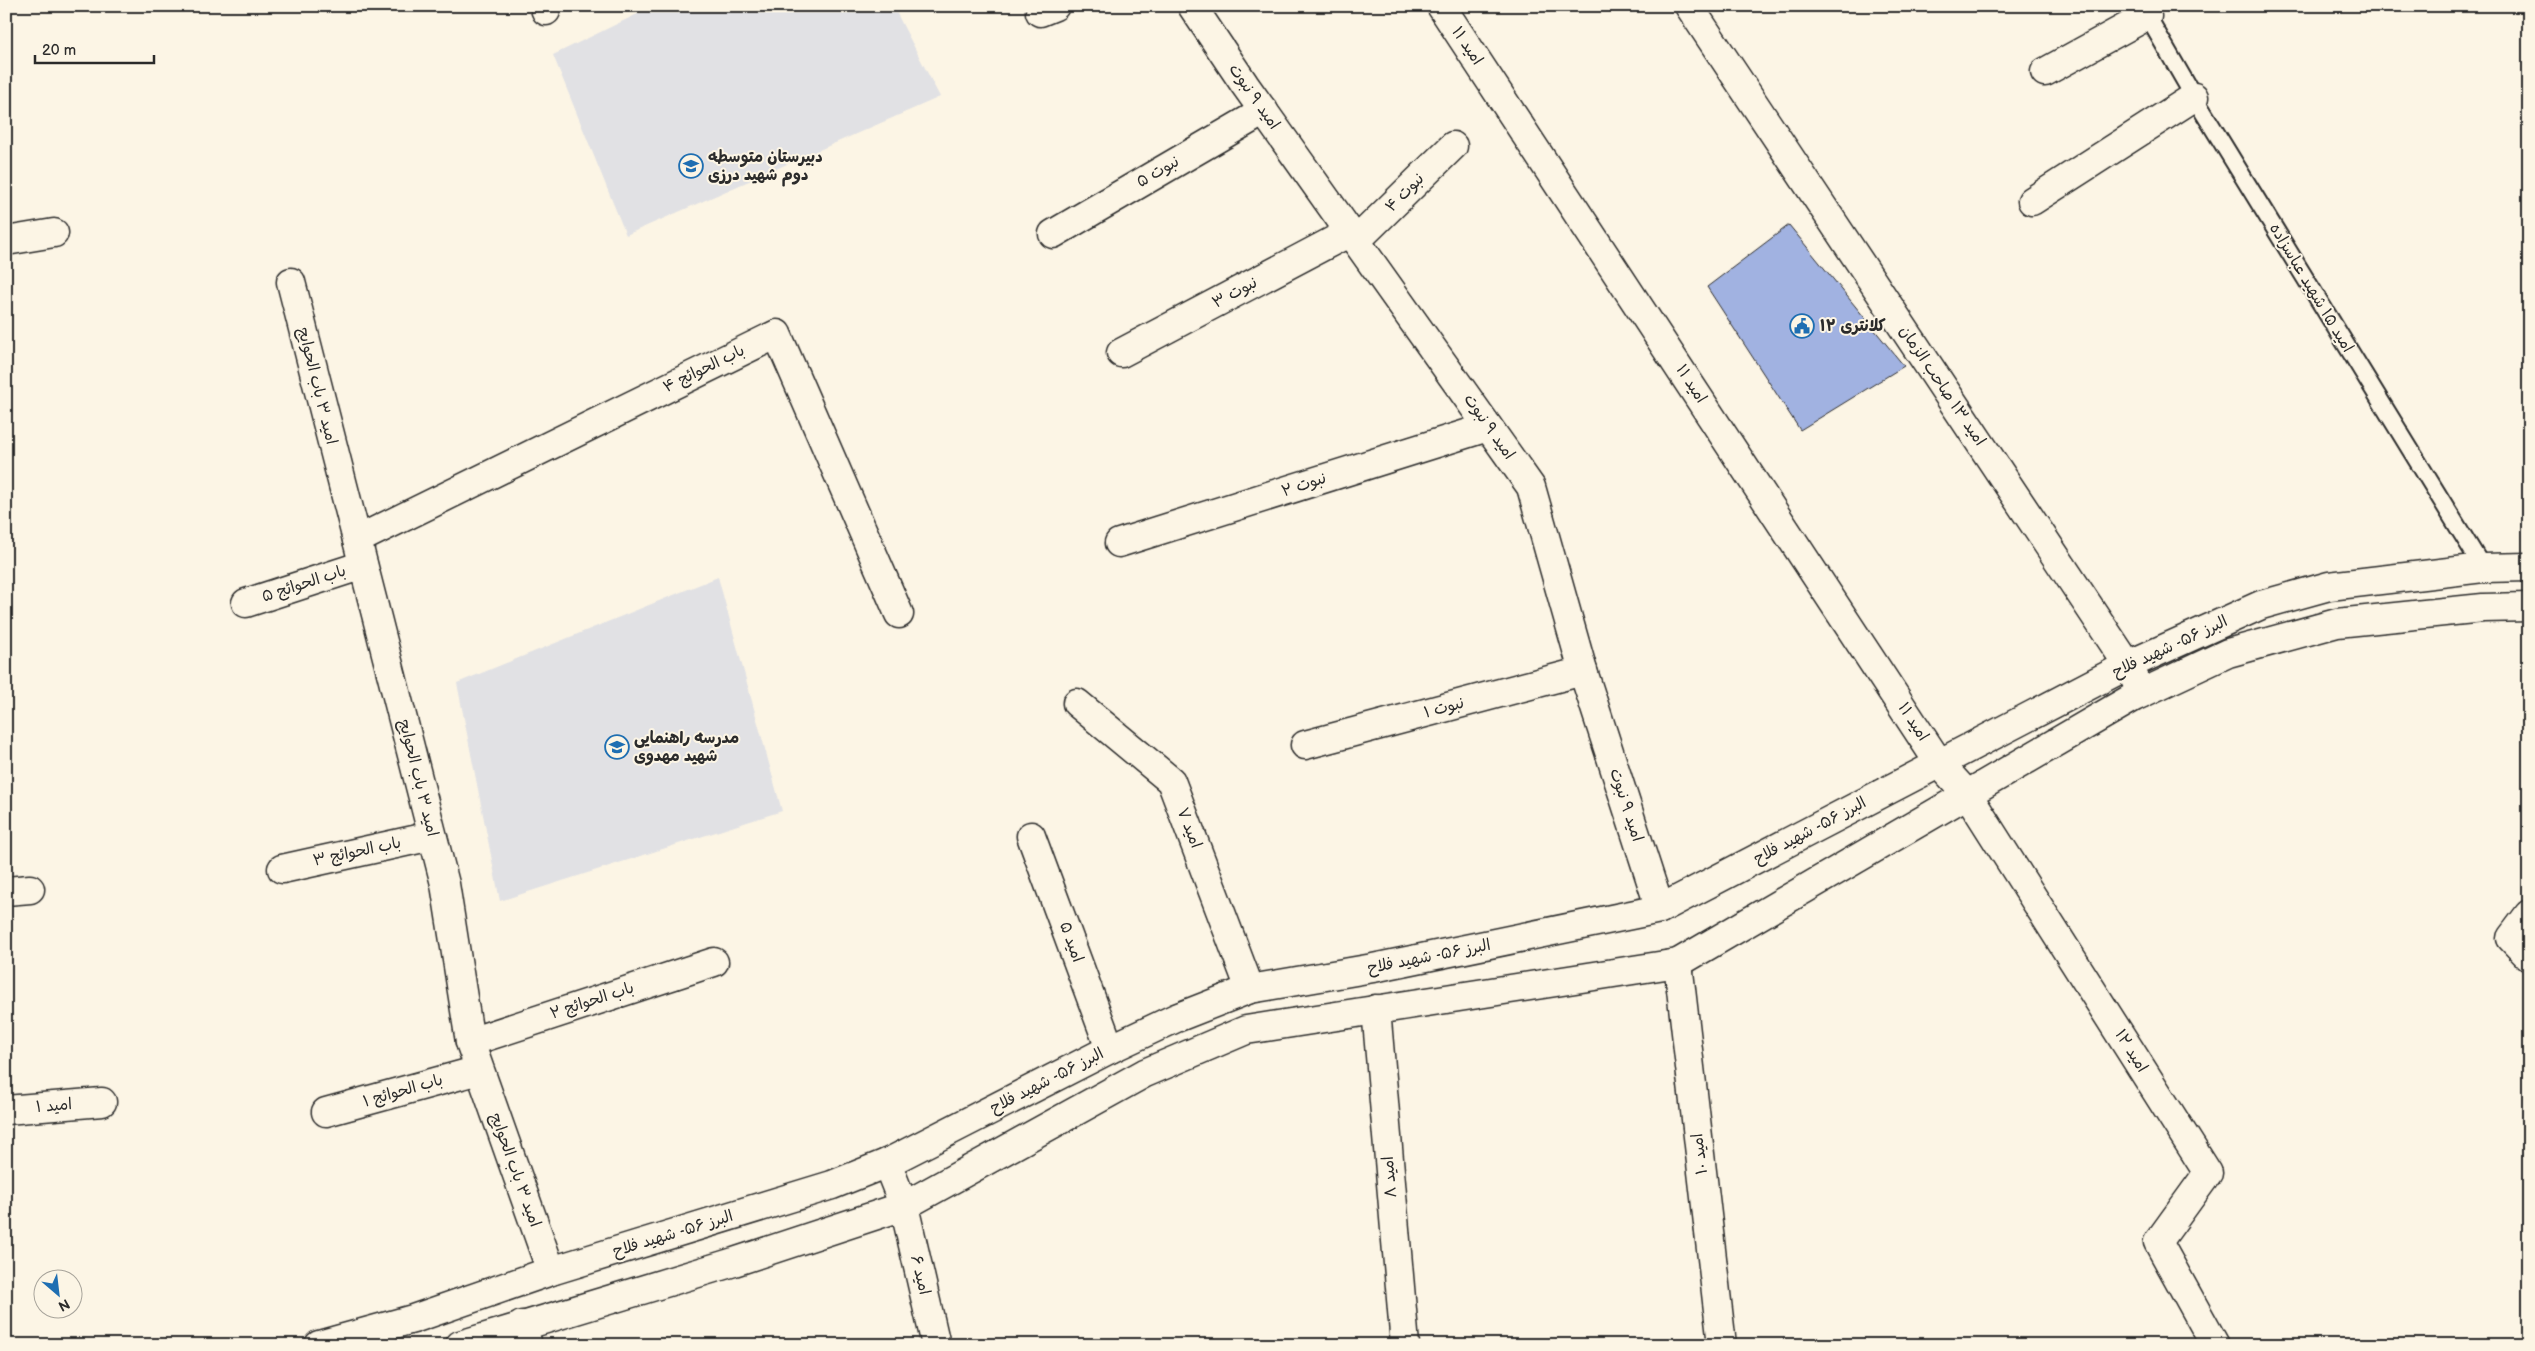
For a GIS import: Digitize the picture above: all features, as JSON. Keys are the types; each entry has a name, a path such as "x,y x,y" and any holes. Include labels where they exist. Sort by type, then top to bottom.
{"street":[{"name":"امید ۹ نبوت","path":"1192,6 1264,111 1531,487 1582,671 1660,909"},
{"name":"امید ۱۱","path":"1441,6 1939,762"},
{"name":"امید ۱۳ صاحب الزمان","path":"1690,6 2128,665 2142,692"},
{"path":"2045,72 2144,11"},
{"path":"2032,201 2194,97"},
{"name":"نبوت ۵","path":"1053,234 1264,111"},
{"name":"نبوت ۴","path":"1353,237 1453,146"},
{"path":"6,240 54,233"},
{"name":"نبوت ۳","path":"1121,354 1353,237"},
{"name":"امید ۳ باب الحوایج","path":"291,282 445,884 470,1042 551,1271"},
{"name":"باب الحوائج ۴","path":"360,552 777,334 899,614"},
{"name":"نبوت ۲","path":"1119,543 1488,427"},
{"name":"باب الحوائج ۵","path":"246,603 360,552"},
{"name":"البرز ۵۶- شهید فلاح","path":"319,1345 413,1319 551,1271 832,1185 886,1163 1110,1049 1176,1018 1250,989 1382,966 1660,909 2128,665 2261,605 2329,586 2483,568 2529,567"},
{"name":"البرز ۵۶- شهید فلاح","path":"460,1345 525,1335 734,1262 904,1206 1145,1073 1246,1030 1678,962 1968,795 2142,692 2228,653 2337,623 2483,608 2529,607"},
{"name":"نبوت ۱","path":"1305,745 1582,671"},
{"name":"امید ۷","path":"1077,703 1171,781 1250,989"},
{"name":"امید ۱۲","path":"1939,762 1968,795 2208,1173 2158,1242 2215,1345"},
{"name":"باب الحوائج ۳","path":"282,869 432,836"},
{"name":"امید ۵","path":"1031,836 1110,1049"},
{"path":"2529,914 2511,938 2529,957"},
{"name":"باب الحوائج ۲","path":"470,1042 714,962"},
{"name":"امید ۱۰","path":"1678,962 1722,1345"},
{"name":"امید ۸","path":"1376,1009 1405,1345"},
{"name":"باب الحوائج ۱","path":"326,1112 480,1070"},
{"name":"امید ۱","path":"6,1110 102,1102"},
{"name":"امید ۶","path":"886,1163 904,1206 936,1345"}],"lane":[{"name":"امید ۱۵ شهید عباسزاده","path":"2144,11 2194,97 2483,568"}],"shaded area":[{"name":"دبیرستان متوسطه دوم شهید درزی","path":"654,6 893,6 940,97 626,235 553,55"},
{"name":"مدرسه راهنمایی شهید مهدوی","path":"718,577 782,811 500,901 457,683"}],"building":[{"name":"کلانتری ۱۲","path":"1789,225 1904,366 1800,430 1707,287"}],"place":[{"name":"دبیرستان متوسطه دوم شهید درزی","path":"691,166"},
{"name":"کلانتری ۱۲","path":"1802,326"},
{"name":"مدرسه راهنمایی شهید مهدوی","path":"617,747"}]}
